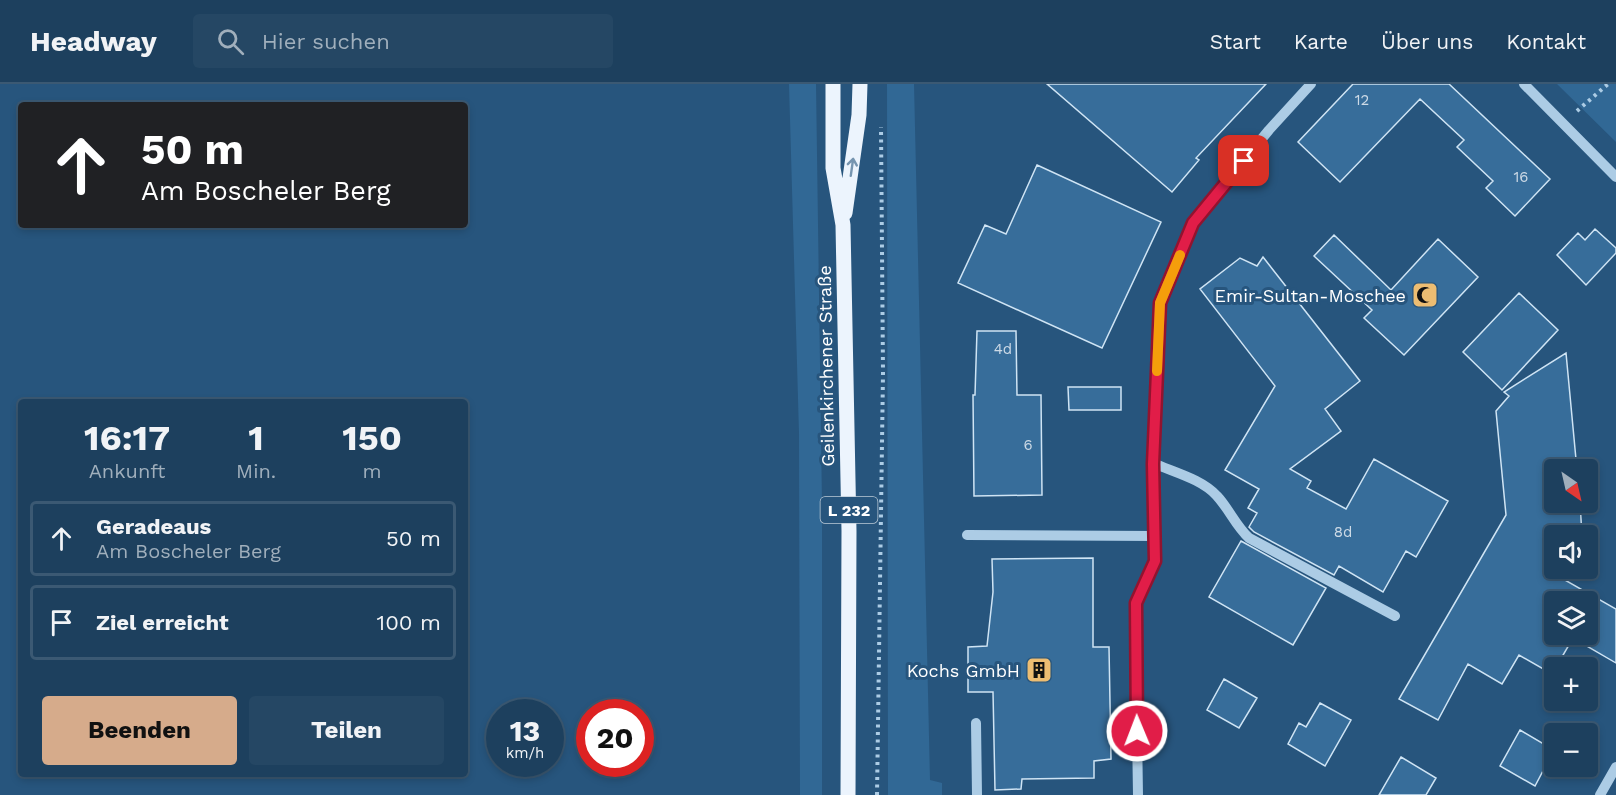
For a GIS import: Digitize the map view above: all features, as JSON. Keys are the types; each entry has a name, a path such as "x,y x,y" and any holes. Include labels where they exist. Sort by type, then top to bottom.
{"main road":[{"name":"Geilenkirchener Straße","path":"833,84 833,168 843,225 849,531 848,795"},
{"name":"Geilenkirchener Straße","path":"843,225 859,115 860,84"}],"street":[{"path":"1138,795 1136,603 1155,561 1153,464 1160,303 1193,223 1269,130 1311,84"},
{"path":"1524,84 1616,177"},
{"path":"1153,464 1192,480 1215,493 1239,529 1249,538 1395,616"},
{"path":"967,535 1155,536"},
{"path":"976,723 977,795"},
{"path":"1600,795 1616,767"}],"path":[{"path":"1564,122 1608,84"},
{"path":"877,795 884,373 881,119"}],"shaded area":[{"path":"789,84 816,84 822,504 822,795 800,795 799,433"},
{"path":"887,84 914,84 930,780 942,783 942,795 888,795"},
{"path":"1557,84 1616,84 1616,142"}],"building":[{"path":"1047,84 1266,84 1196,158 1199,160 1172,192"},
{"path":"1353,84 1449,84 1550,179 1515,216 1486,188 1493,181 1457,147 1464,140 1420,99 1340,182 1298,142"},
{"path":"1037,165 1161,222 1102,348 958,283 985,225 1006,234"},
{"path":"1595,229 1616,248 1616,253 1586,285 1557,255 1578,233 1585,240"},
{"path":"1334,235 1391,290 1438,239 1478,277 1404,355 1364,318 1372,310 1314,256"},
{"path":"1263,257 1360,381 1325,409 1341,431 1290,469 1311,481 1307,488 1346,509 1374,459 1448,501 1416,557 1406,551 1383,592 1339,566 1334,575 1254,532 1249,527 1257,513 1248,508 1259,489 1225,470 1275,386 1200,289 1240,258 1257,266"},
{"path":"1519,293 1558,330 1502,390 1463,352"},
{"path":"977,331 1016,331 1017,395 1041,395 1042,495 974,496 973,395 975,395"},
{"path":"1566,353 1576,459 1544,459 1544,513 1581,513 1581,525 1544,525 1544,579 1563,579 1584,591 1544,591 1544,645 1569,645 1562,657 1544,657 1544,669 1519,655 1502,684 1468,664 1438,720 1399,699 1506,515 1496,411 1509,396 1504,392"},
{"path":"1068,387 1121,387 1121,410 1069,410"},
{"path":"1241,541 1326,588 1293,645 1209,597"},
{"name":"Kochs GmbH","path":"1093,558 1093,647 1109,647 1111,759 1094,761 1094,778 1022,779 1021,789 995,790 993,692 968,692 968,647 987,646 993,592 992,559"},
{"path":"1598,599 1616,609 1616,663 1585,645 1598,645"},
{"path":"1224,679 1257,698 1239,728 1207,710"},
{"path":"1320,703 1351,720 1325,766 1288,744 1299,723 1306,727"},
{"path":"1520,730 1544,744 1544,769 1535,786 1500,766"},
{"path":"1401,757 1436,778 1426,795 1379,795"}],"slow traffic":[{"path":"1157,371 1160,303 1180,255"}],"place":[{"name":"Emir-Sultan-Moschee","path":"1425,295"},
{"name":"Kochs GmbH","path":"1039,670"}],"route":[{"path":"1137,731 1136,603 1155,561 1153,464 1160,303 1193,223 1244,161"}]}
